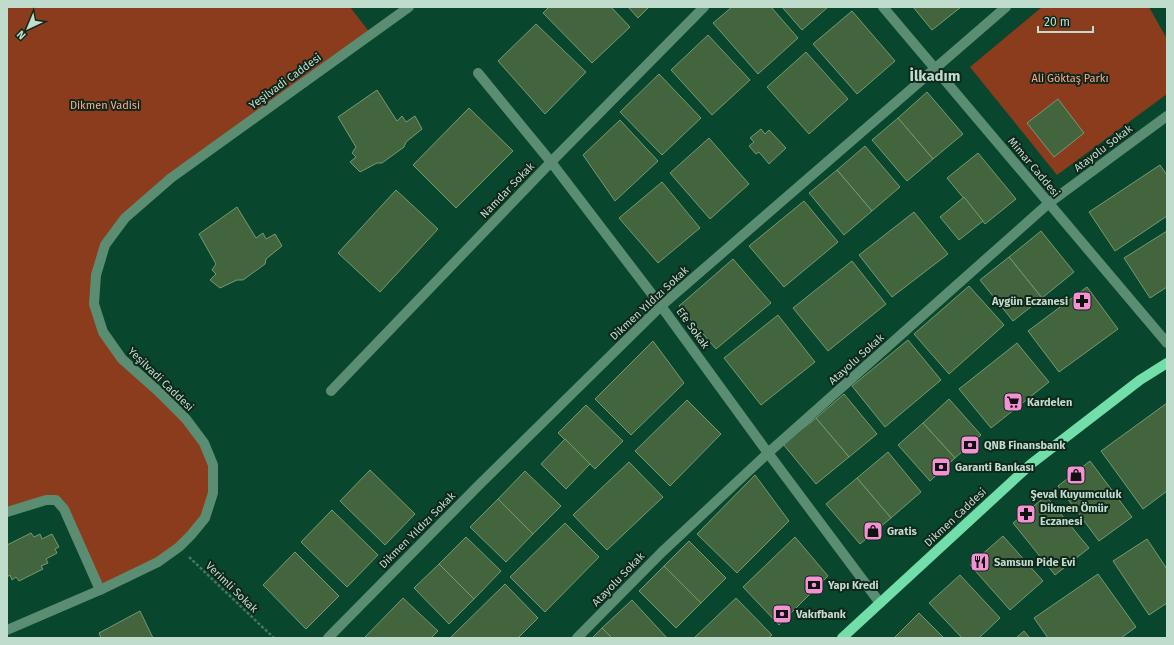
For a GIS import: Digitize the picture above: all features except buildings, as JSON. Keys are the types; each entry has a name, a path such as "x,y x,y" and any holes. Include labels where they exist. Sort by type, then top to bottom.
{"main road":[{"name":"Dikmen Caddesi","path":"842,638 1031,464 1140,380 1167,363"}],"street":[{"name":"Yeşilvadi Caddesi","path":"7,630 100,590 158,562 179,547 205,518 213,493 213,465 204,443 186,419 158,391 122,359 103,332 94,304 96,275 105,245 125,218 171,178 409,7"},
{"name":"Namdar Sokak","path":"331,391 551,162 704,7"},
{"name":"Mimar Caddesi","path":"883,7 1167,343"},
{"name":"Dikmen Yıldızı Sokak","path":"328,638 479,485 661,306 1006,7"},
{"name":"Efe Sokak","path":"478,74 551,162 661,306 880,603"},
{"name":"Atayolu Sokak","path":"577,638 662,552 768,453 1049,203 1167,116"},
{"path":"7,512 46,500 56,500 64,509 100,590"}],"path":[{"name":"Verimli Sokak","path":"179,547 274,638"}],"green space":[{"name":"Dikmen Vadisi","path":"7,7 350,7 371,34 171,178 105,245 94,304 103,332 186,419 213,465 205,518 179,547 100,590 56,501 7,512"},
{"name":"Ali Göktaş Parkı","path":"1042,7 1149,7 1167,39 1167,94 1057,175 970,67"}],"place":[{"name":"Aygün Eczanesi","path":"1082,301"},
{"name":"Kardelen","path":"1013,402"},
{"name":"QNB Finansbank","path":"970,445"},
{"name":"Garanti Bankası","path":"941,467"},
{"name":"Şeval Kuyumculuk","path":"1076,475"},
{"name":"Dikmen Ömür Eczanesi","path":"1026,514"},
{"name":"Gratis","path":"873,531"},
{"name":"Samsun Pide Evi","path":"980,562"},
{"name":"Yapı Kredi","path":"814,585"},
{"name":"Vakıfbank","path":"782,614"}],"district":[{"name":"İlkadım","path":"935,76"}]}
